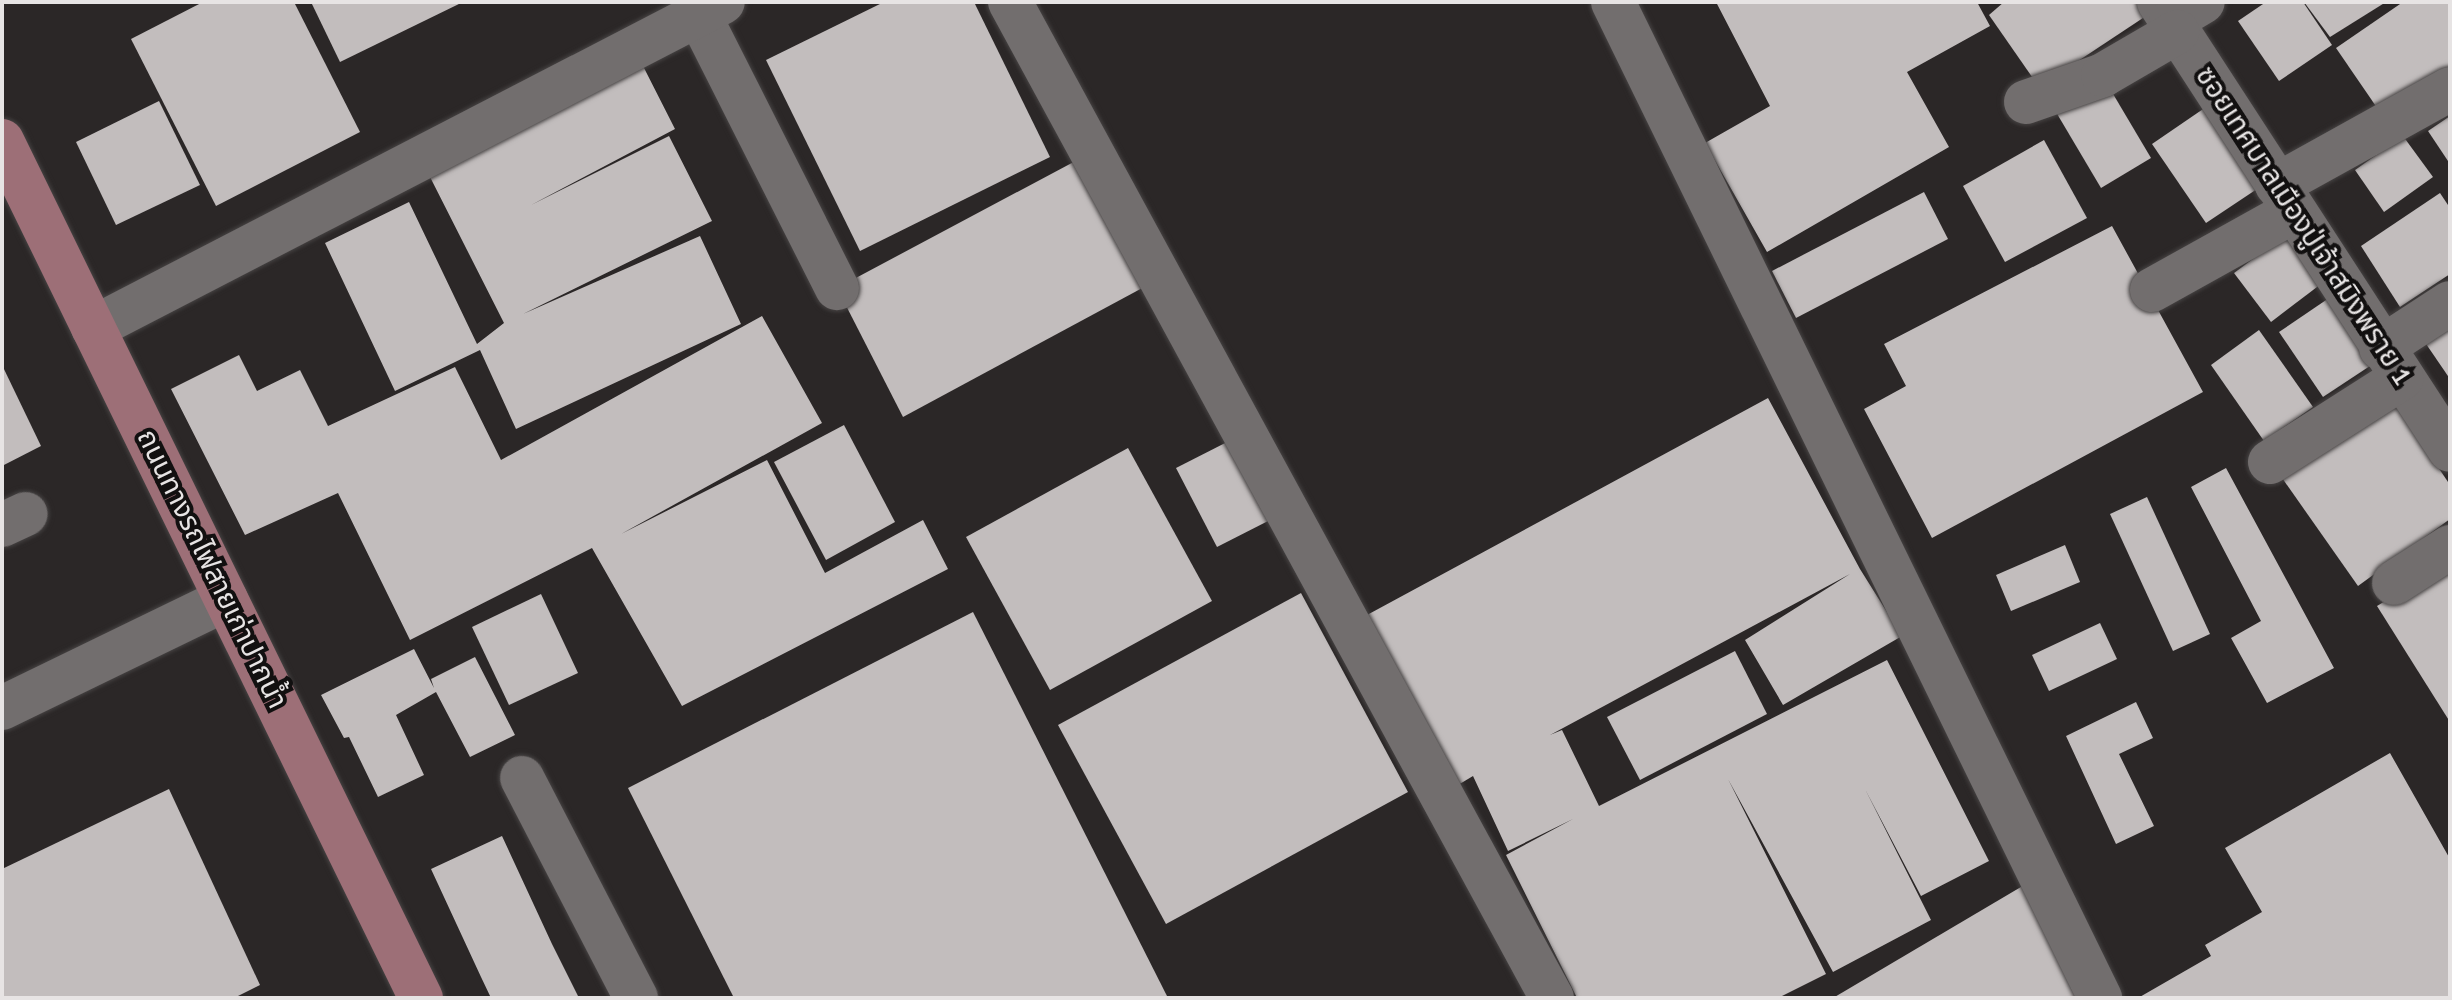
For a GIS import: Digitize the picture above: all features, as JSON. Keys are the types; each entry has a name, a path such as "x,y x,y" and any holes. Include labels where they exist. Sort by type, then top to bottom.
{"main road":[{"name":"ถนนทางรถไฟสายเก่าปากน้ำ","path":"2,141 421,998"}],"street":[{"path":"1010,2 1552,998"},
{"path":"1613,2 2100,998"},
{"path":"93,328 711,8 837,288"},
{"path":"2026,102 2103,75 2178,14"},
{"name":"ซอยเทศบาลเมืองปู่เจ้าสมิงพราย 1","path":"2178,14 2285,198 2450,450"},
{"path":"2152,290 2450,89"},
{"path":"2270,462 2392,363 2450,303"},
{"path":"2394,583 2450,547"},
{"path":"2,708 226,599"},
{"path":"522,778 636,998"}],"building":[{"path":"203,2 294,2 360,132 216,206 131,39"},
{"path":"311,2 463,2 340,62"},
{"path":"884,2 974,2 1050,157 860,251 766,60"},
{"path":"1716,2 1977,2 1990,26 1907,72 1949,147 1767,252 1705,143 1770,106"},
{"path":"2004,2 2145,2 2152,12 2039,87 1989,15"},
{"path":"2266,2 2303,2 2332,45 2279,81 2238,21"},
{"path":"2304,2 2386,2 2330,37"},
{"path":"2403,2 2450,2 2450,73 2384,118 2336,48"},
{"path":"642,64 675,129 531,205 669,136 712,221 523,314 700,236 741,324 516,429 480,350 395,391 325,243 409,202 477,344 504,323 428,173"},
{"path":"2103,77 2151,158 2101,188 2053,107"},
{"path":"159,101 200,185 116,225 76,142"},
{"path":"2209,105 2263,185 2206,223 2152,144"},
{"path":"2450,116 2450,164 2428,131"},
{"path":"2403,136 2433,177 2384,212 2355,170"},
{"path":"2044,140 2087,218 2005,262 1963,186"},
{"path":"1083,157 1146,286 903,417 837,288"},
{"path":"1924,192 1948,239 1796,318 1772,271"},
{"path":"2440,193 2450,208 2450,274 2400,307 2361,246"},
{"path":"2112,226 2203,392 1932,538 1864,409 1906,386 1884,344"},
{"path":"2285,235 2321,284 2271,322 2234,273"},
{"path":"2332,296 2376,362 2323,397 2279,332"},
{"path":"762,316 822,423 621,534 767,460 825,573 923,520 948,569 682,706 592,548 410,640 338,493 245,535 171,389 239,355 257,391 300,370 328,426 455,367 501,460"},
{"path":"2450,319 2450,379 2422,338"},
{"path":"2259,330 2313,407 2264,441 2211,365"},
{"path":"2,365 41,446 2,466"},
{"path":"1768,398 1860,569 1902,636 1783,705 1745,640 1850,574 1550,735 1562,730 1599,806 1887,660 1989,861 1921,896 1865,789 1931,920 1833,972 1728,779 1826,974 1778,998 1577,998 1506,855 1573,819 1508,851 1473,776 1458,785 1367,615"},
{"path":"2392,398 2450,485 2450,519 2358,586 2280,475"},
{"path":"844,425 895,522 826,560 774,462"},
{"path":"1233,439 1274,518 1217,547 1176,468"},
{"path":"1128,448 1212,601 1050,690 966,537"},
{"path":"2226,468 2334,668 2267,703 2231,638 2261,621 2191,487"},
{"path":"2147,497 2210,634 2173,651 2110,514"},
{"path":"2065,545 2080,582 2011,611 1996,575"},
{"path":"2450,561 2450,722 2377,606"},
{"path":"1301,593 1408,792 1166,924 1058,725"},
{"path":"541,594 578,673 509,705 472,627"},
{"path":"973,612 1168,998 734,998 628,788"},
{"path":"2100,623 2117,659 2049,691 2032,655"},
{"path":"414,649 434,688 431,679 475,657 515,735 470,757 436,692 396,715 424,775 378,797 349,737 344,738 321,695"},
{"path":"1735,651 1767,714 1640,780 1607,717"},
{"path":"2136,702 2153,738 2119,754 2154,826 2116,844 2066,736"},
{"path":"2390,753 2450,859 2450,998 2138,998 2211,956 2205,945 2262,912 2225,848"},
{"path":"169,789 260,985 234,998 2,998 2,869"},
{"path":"502,836 579,998 491,998 481,977 431,869"},
{"path":"2026,884 2093,998 1833,998"}]}
